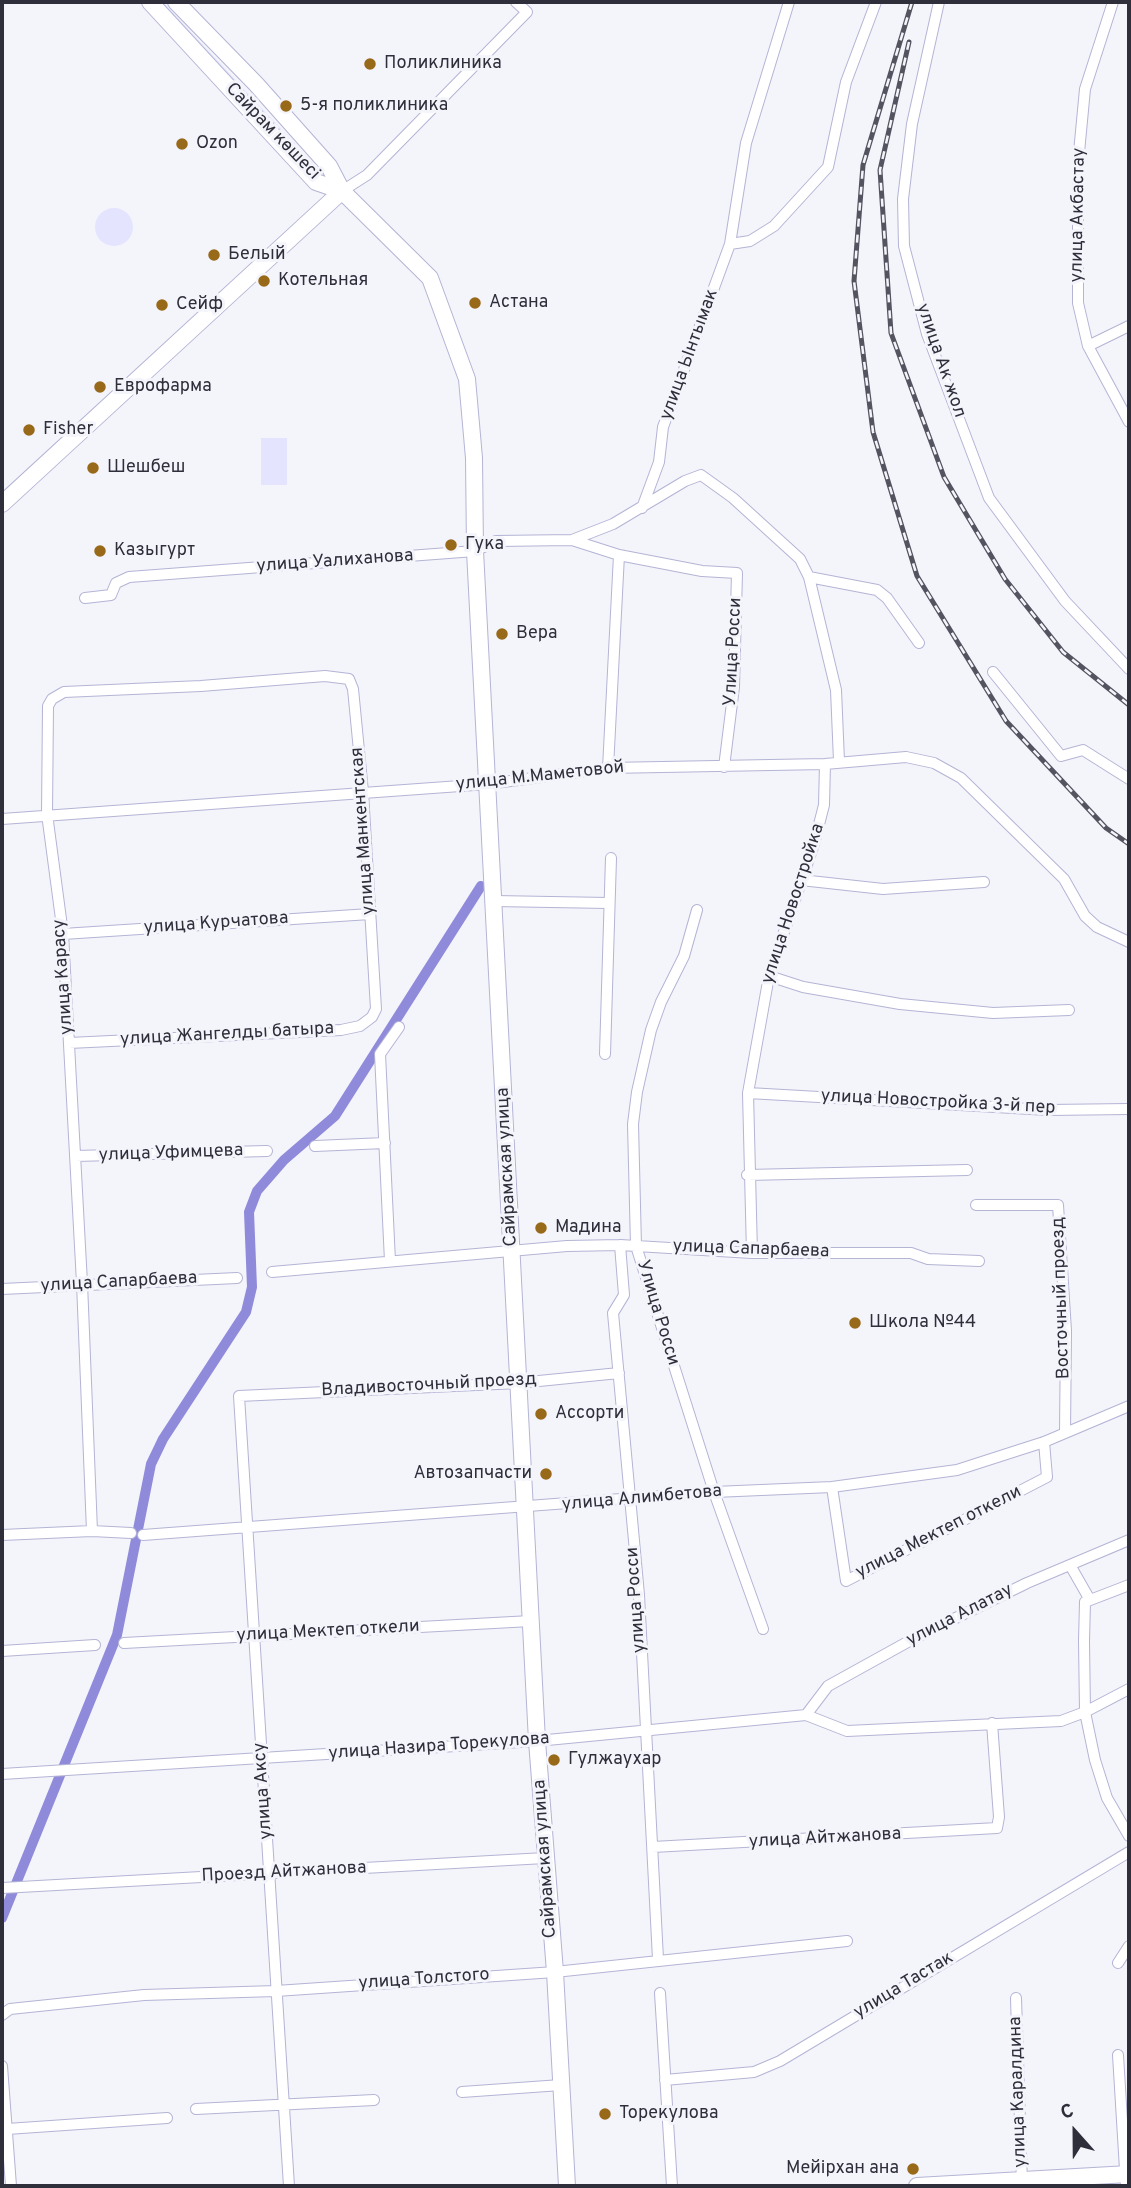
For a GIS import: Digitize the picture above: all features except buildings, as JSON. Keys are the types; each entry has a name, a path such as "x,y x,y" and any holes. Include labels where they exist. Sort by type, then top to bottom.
{"main road":[{"name":"Сайрам көшесі","path":"150,2 316,182 342,191"},
{"name":"Сайрам көшесі","path":"176,2 256,83 329,166 342,191"},
{"path":"2,504 342,191"},
{"name":"Сайрамская улица","path":"342,191 430,278 467,379 474,458 475,551 524,1508 567,2186"},
{"path":"917,2186 1127,2178"}],"street":[{"path":"342,191 367,175 527,12 516,2"},
{"name":"улица Ынтымак","path":"642,508 659,462 663,427 730,244 746,143 789,2"},
{"path":"730,244 750,241 774,226 828,167 846,82 876,2"},
{"name":"улица Ак жол","path":"939,2 912,124 903,199 904,246 927,334 989,498 1065,601 1129,669"},
{"name":"улица Акбастау","path":"1113,2 1085,89 1078,163 1077,303 1088,346 1129,422"},
{"path":"1088,346 1129,326"},
{"name":"улица Уалиханова","path":"85,598 111,595 116,583 128,577 475,551 496,541 572,540 642,508 695,476 705,477 733,498 800,559 809,577 836,690 839,761"},
{"name":"Улица Росси","path":"572,540 619,555 702,571 737,573 734,687 724,767"},
{"path":"608,768 619,555"},
{"path":"809,577 877,590 887,598 919,643"},
{"path":"993,672 1061,756 1083,750 1129,779"},
{"name":"улица Манкентская","path":"325,676 341,676 352,683 363,792 376,1009"},
{"name":"улица Карасу","path":"92,1531 69,1043 62,934 47,814 48,706 52,699 64,692 201,686 325,676"},
{"name":"улица М.Маметовой","path":"2,818 488,784 608,768 825,764 906,757 934,763 961,778 1064,879 1085,916 1097,927 1129,942"},
{"name":"улица Новостройка","path":"752,1253 747,1175 748,1093 769,976 824,805 825,764"},
{"path":"605,1054 611,858"},
{"path":"801,880 883,889 984,882"},
{"path":"494,901 608,903"},
{"name":"Улица Росси","path":"697,910 684,956 661,1002 651,1030 637,1092 633,1124 636,1246 714,1492 764,1629"},
{"name":"улица Курчатова","path":"62,934 370,914"},
{"path":"769,976 803,986 900,1004 993,1013 1069,1010"},
{"name":"улица Жангелды батыра","path":"69,1043 341,1030 368,1022 376,1009"},
{"path":"390,1261 380,1054 399,1027"},
{"name":"улица Новостройка 3-й пер","path":"748,1093 1048,1110 1129,1109"},
{"path":"315,1146 385,1143"},
{"name":"улица Уфимцева","path":"75,1156 267,1151"},
{"path":"747,1175 967,1170"},
{"name":"Восточный проезд","path":"976,1205 1058,1205 1066,1331 1065,1432"},
{"name":"улица Сапарбаева","path":"272,1272 512,1248 620,1245 752,1253 911,1253 928,1259 979,1261"},
{"name":"улица Росси","path":"620,1245 624,1295 613,1313 639,1595 644,1733 658,1959"},
{"name":"улица Сапарбаева","path":"2,1289 82,1283 237,1278"},
{"name":"Владивосточный проезд","path":"239,1396 519,1383 619,1373"},
{"name":"улица Аксу","path":"239,1396 289,2186"},
{"name":"улица Алимбетова","path":"143,1535 714,1492 832,1487 957,1469 1044,1441 1129,1406"},
{"name":"улица Мектеп откели","path":"832,1487 846,1581 1047,1477 1044,1441"},
{"path":"2,1535 92,1531 131,1533"},
{"name":"улица Алатау","path":"806,1715 828,1686 913,1639 1070,1564 1129,1540"},
{"path":"1070,1564 1088,1601 1086,1712 1107,1798 1129,1836"},
{"path":"1088,1601 1129,1585"},
{"name":"улица Мектеп откели","path":"124,1643 531,1621"},
{"path":"2,1651 95,1645"},
{"name":"улица Назира Торекулова","path":"2,1774 537,1741 644,1733 806,1715 847,1731 1061,1721 1086,1712 1129,1689"},
{"name":"улица Айтжанова","path":"653,1847 997,1828 992,1723"},
{"name":"улица Тастак","path":"665,2080 754,2072 780,2061 1129,1852"},
{"name":"Проезд Айтжанова","path":"2,1888 545,1858"},
{"name":"улица Толстого","path":"2,2015 10,2009 144,1995 276,1992 555,1972 846,1941"},
{"path":"1118,1963 1129,1946"},
{"path":"660,1993 672,2186"},
{"name":"улица Каралдина","path":"1016,1998 1022,2183"},
{"path":"1118,2055 1127,2178"},
{"path":"2,2066 11,2186"},
{"path":"462,2092 561,2085"},
{"path":"196,2109 374,2100"},
{"path":"7,2129 166,2118"}],"shaded area":[{"path":"157,2 163,2 323,174 319,177"},
{"path":"114,208 127,214 133,227 127,240 114,246 101,240 95,227 101,214"},
{"path":"261,438 287,438 287,485 261,485"}],"waterway":[{"path":"2,1918 117,1635 151,1464 163,1439 246,1312 252,1287 249,1212 257,1191 284,1160 335,1116 481,886"}],"railway":[{"path":"912,2 863,165 854,281 873,432 917,576 1006,721 1106,828 1129,844"},
{"path":"909,42 880,170 891,333 944,477 1005,579 1063,652 1129,705"}],"place":[{"name":"Поликлиника","path":"370,64"},
{"name":"5-я поликлиника","path":"286,106"},
{"name":"Ozon","path":"182,144"},
{"name":"Белый","path":"214,255"},
{"name":"Котельная","path":"264,281"},
{"name":"Астана","path":"475,303"},
{"name":"Сейф","path":"162,305"},
{"name":"Еврофарма","path":"100,387"},
{"name":"Fisher","path":"29,430"},
{"name":"Шешбеш","path":"93,468"},
{"name":"Гука","path":"451,545"},
{"name":"Казыгурт","path":"100,551"},
{"name":"Вера","path":"502,634"},
{"name":"Мадина","path":"541,1228"},
{"name":"Школа №44","path":"855,1323"},
{"name":"Ассорти","path":"541,1414"},
{"name":"Автозапчасти","path":"546,1474"},
{"name":"Гулжаухар","path":"554,1760"},
{"name":"Торекулова","path":"605,2114"},
{"name":"Мейірхан ана","path":"913,2169"}]}
